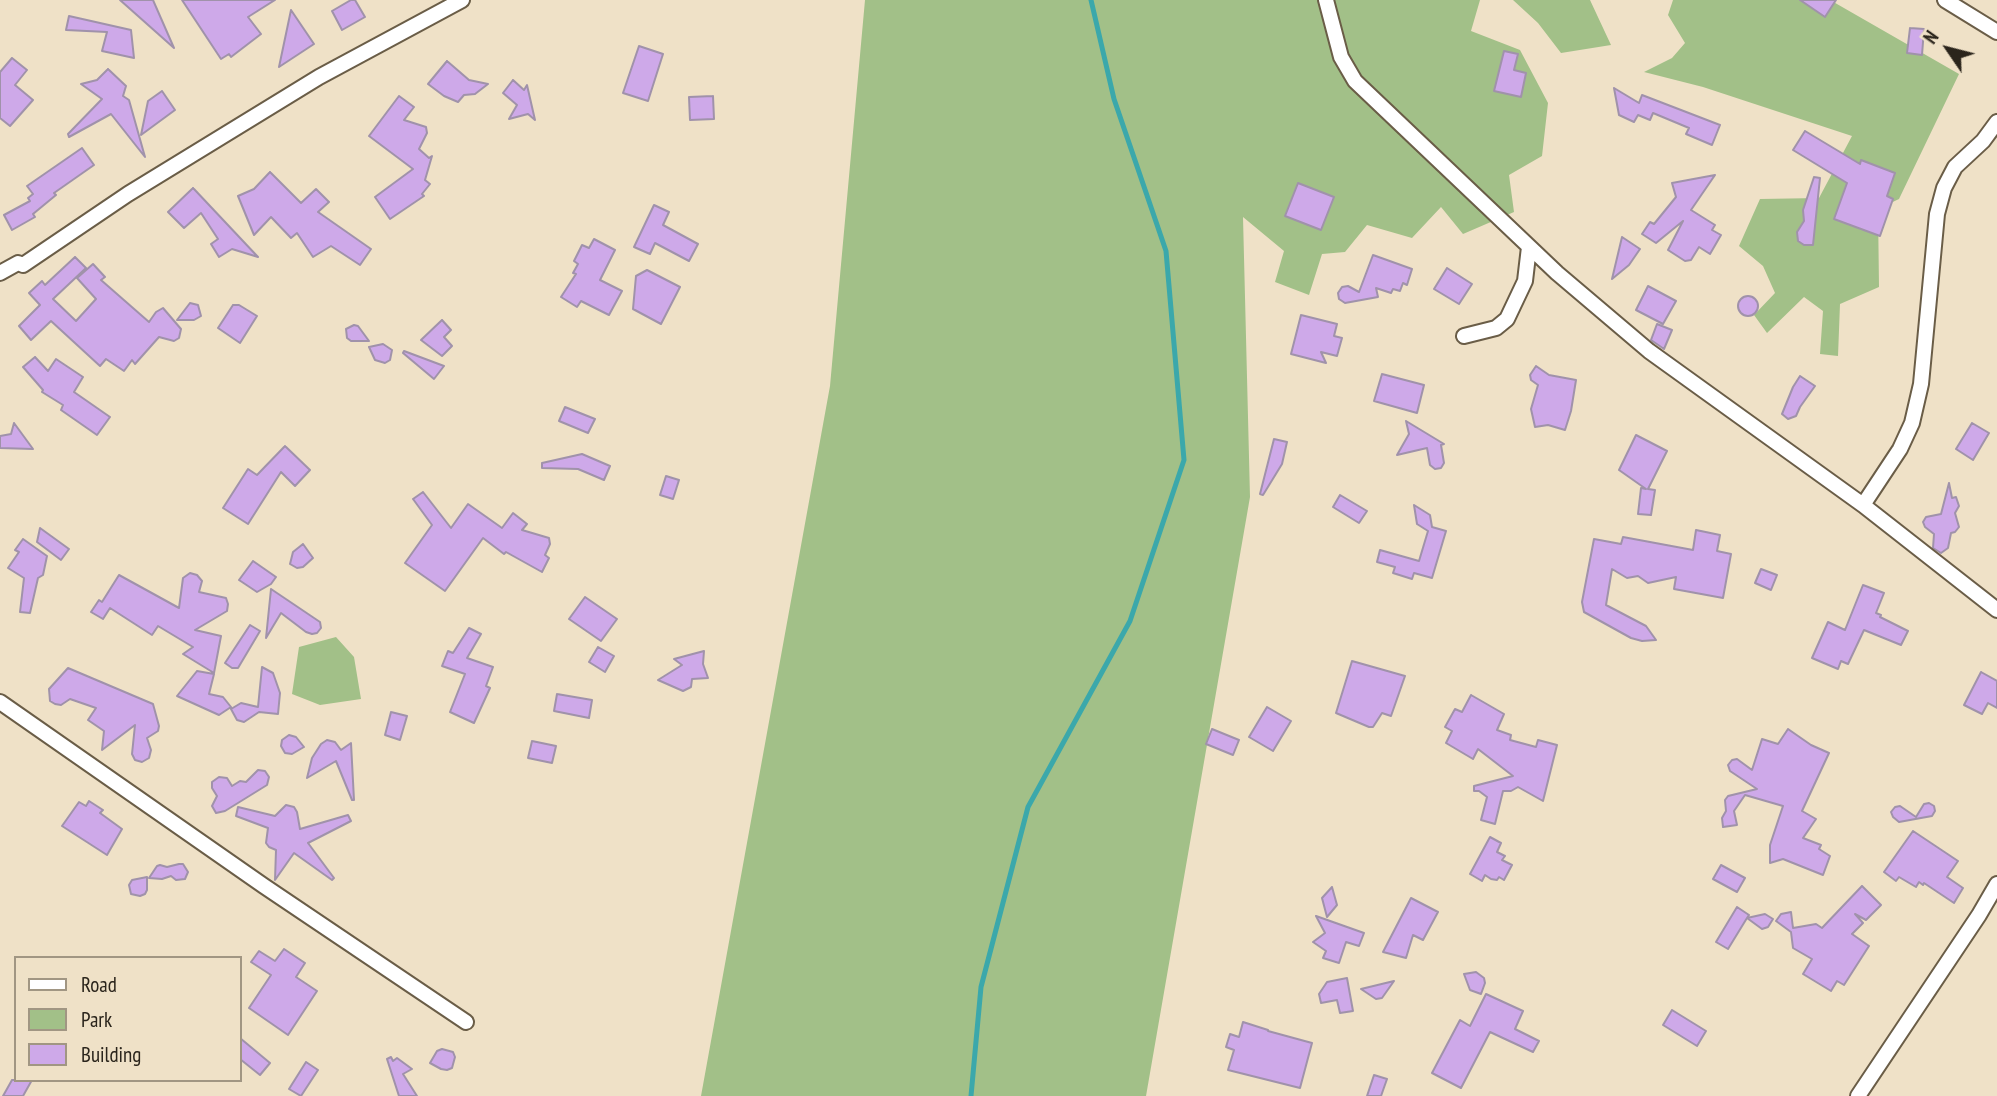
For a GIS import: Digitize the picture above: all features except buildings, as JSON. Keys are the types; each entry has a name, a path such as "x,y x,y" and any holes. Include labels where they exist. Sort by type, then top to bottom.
{"street":[{"path":"0,273 18,263 23,265 128,194 319,76 462,0"},
{"path":"1326,0 1341,57 1355,81 1587,300 1640,343 1863,505 1997,610"},
{"path":"1945,0 1997,32"},
{"path":"1863,505 1900,449 1912,423 1921,384 1937,214 1944,188 1955,167 1983,141 1997,122"},
{"path":"1464,336 1496,328 1507,319 1525,281 1529,247"},
{"path":"0,702 264,886 466,1022"},
{"path":"1858,1096 1997,884"}],"green space":[{"path":"865,0 1480,0 1471,31 1520,50 1548,103 1542,156 1509,175 1514,212 1463,234 1441,207 1412,238 1367,225 1345,252 1322,254 1309,295 1275,282 1284,251 1243,217 1250,497 1146,1096 701,1096 830,386"},
{"path":"1513,0 1590,0 1611,45 1561,53 1538,23"},
{"path":"1673,0 1830,0 1959,74 1899,199 1878,209 1879,287 1840,304 1838,356 1820,354 1823,311 1804,297 1767,333 1754,315 1775,293 1763,266 1739,246 1760,199 1819,198 1852,136 1703,87 1644,72 1672,58 1685,43 1668,15"},
{"path":"336,637 354,657 361,699 320,705 292,694 299,647"}],"waterway":[{"path":"971,1096 981,987 1028,807 1130,621 1184,460 1166,251 1114,99 1091,0"}]}
